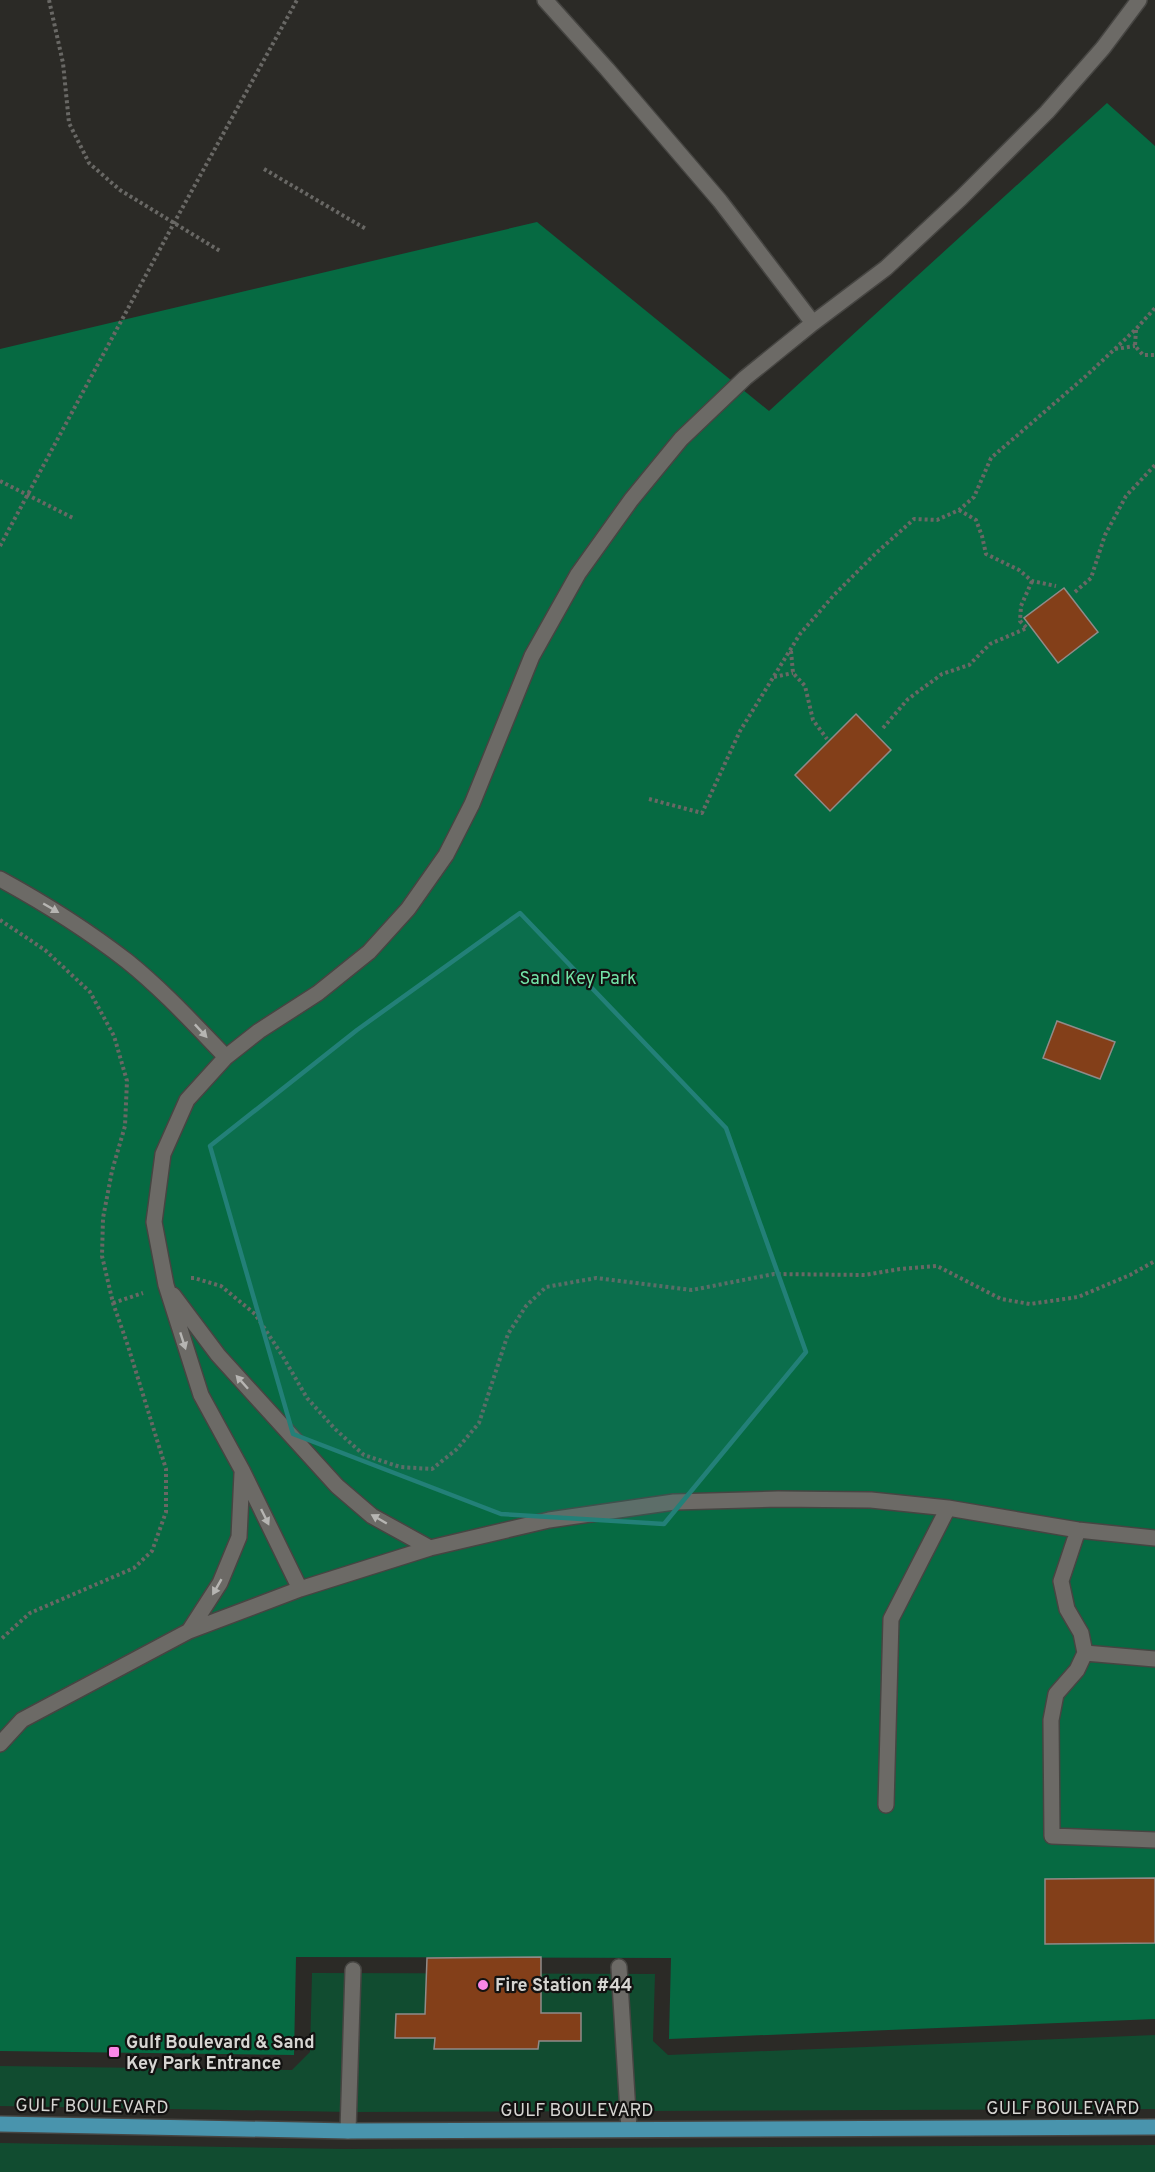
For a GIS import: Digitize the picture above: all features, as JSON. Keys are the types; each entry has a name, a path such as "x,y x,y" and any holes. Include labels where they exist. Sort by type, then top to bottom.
{"main road":[{"name":"GULF BOULEVARD","path":"0,2124 348,2131 1155,2127"}],"street":[{"path":"545,0 720,201 813,323"},
{"path":"300,1589 242,1470 201,1395 166,1285 154,1222 163,1154 187,1100 225,1057 259,1031 318,993 369,952 408,909 446,855 472,804 532,657 578,574 632,500 681,439 745,378 886,268 969,191 1047,112 1102,48 1138,0"},
{"path":"0,879 59,913 128,962 179,1008 225,1057"},
{"path":"166,1285 218,1355 337,1486 372,1516 430,1548"},
{"path":"189,1631 220,1583 239,1537 242,1470"},
{"path":"0,1744 22,1720 189,1631 300,1589 430,1548 549,1520 674,1502 778,1499 871,1500 948,1508 1078,1530 1155,1538"},
{"path":"886,1805 891,1619 948,1508"},
{"path":"1078,1530 1061,1581 1067,1609 1081,1633 1085,1653 1077,1670 1056,1694 1053,1711 1052,1836 1155,1840"},
{"path":"1085,1653 1155,1659"},
{"path":"619,1967 629,2129"},
{"path":"348,2131 353,1970"}],"path":[{"path":"49,0 63,63 69,123 89,163 120,190 220,251"},
{"path":"0,546 297,0"},
{"path":"264,169 366,229"},
{"path":"649,799 702,813 740,731 800,634 834,595 876,552 914,519 937,520 959,510 974,497 991,458 1136,329 1155,308"},
{"path":"1136,329 1135,346 1143,354 1155,355"},
{"path":"1114,349 1135,346"},
{"path":"1075,592 1091,578 1106,535 1126,496 1155,465"},
{"path":"0,481 75,519"},
{"path":"959,510 976,520 986,554 1019,570 1032,581 1056,586"},
{"path":"883,728 908,699 942,674 969,665 990,644 1027,628 1020,621 1021,606 1032,581"},
{"path":"791,649 793,673 805,686 813,720 827,739"},
{"path":"774,677 793,673"},
{"path":"0,920 45,950 90,992 114,1036 127,1081 125,1126 112,1171 103,1218 102,1256 113,1303 166,1469 166,1512 152,1551 134,1568 30,1613 0,1640"},
{"path":"113,1303 194,1278 221,1286 255,1314 282,1354 307,1398 335,1429 364,1455 400,1467 432,1469 458,1449 478,1423 508,1334 525,1306 546,1287 596,1278 692,1290 774,1274 865,1275 937,1266 1000,1299 1030,1304 1078,1297 1130,1275 1155,1261"}],"highlighted area":[{"path":"520,913 726,1128 806,1352 664,1524 501,1514 293,1434 210,1146 357,1030"}],"green space":[{"name":"Sand Key Park","path":"1107,103 1155,146 1155,2019 669,2039 671,1958 296,1957 294,2055 0,2051 0,349 537,222 769,411"},
{"path":"312,1973 655,1974 653,2041 668,2055 1155,2035 1155,2109 350,2112 0,2106 0,2066 292,2070 310,2052"},
{"path":"0,2143 345,2149 1155,2145 1155,2172 0,2172"}],"building":[{"path":"1064,588 1098,632 1058,663 1024,618"},
{"path":"856,714 891,750 830,811 795,775"},
{"path":"1057,1021 1115,1042 1100,1079 1043,1058"},
{"path":"1155,1878 1155,1943 1045,1944 1045,1879"},
{"name":"Fire Station #44","path":"541,1957 541,2013 581,2013 581,2041 539,2041 538,2049 434,2049 435,2038 395,2038 396,2014 425,2014 427,1958"}],"place":[{"name":"Fire Station #44","path":"483,1985"},
{"name":"Gulf Boulevard & Sand Key Park Entrance","path":"114,2052"}]}
